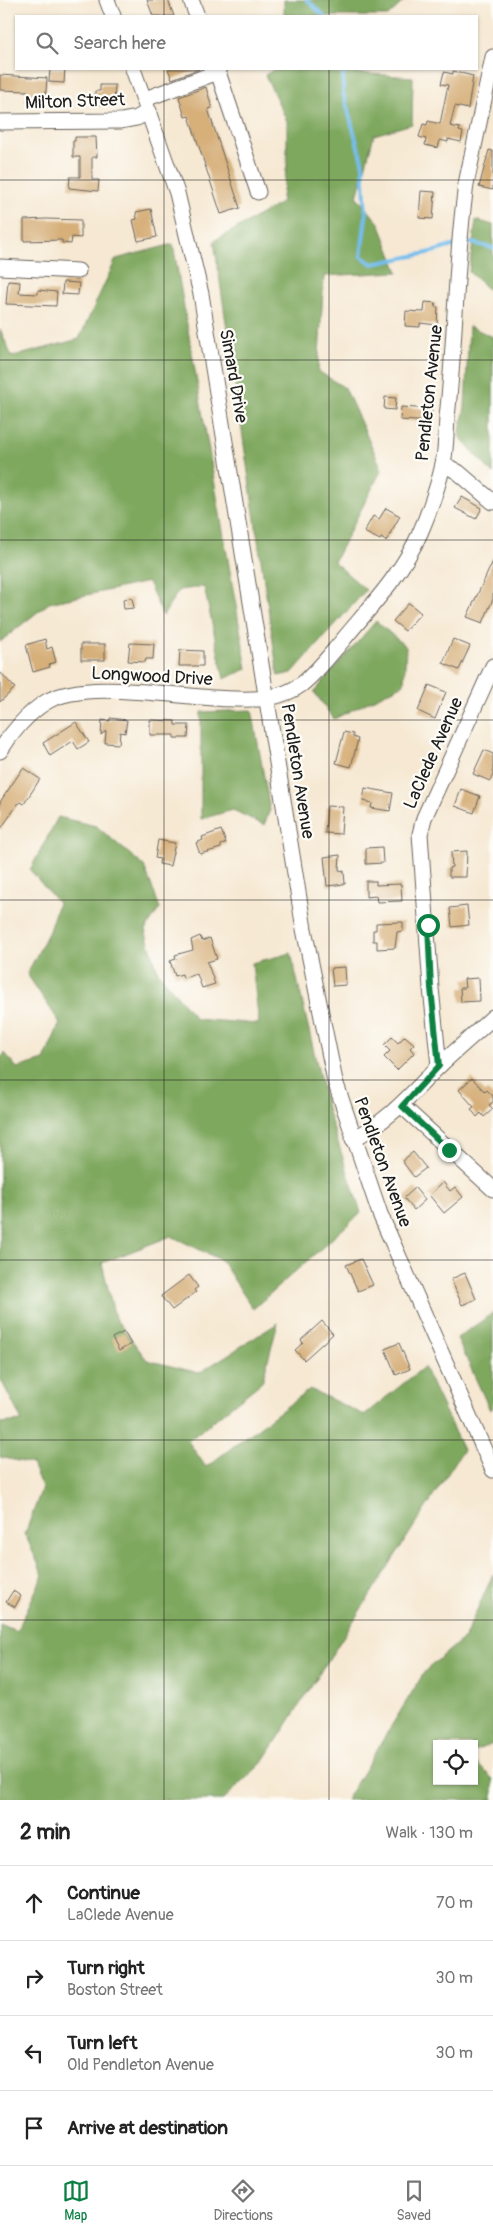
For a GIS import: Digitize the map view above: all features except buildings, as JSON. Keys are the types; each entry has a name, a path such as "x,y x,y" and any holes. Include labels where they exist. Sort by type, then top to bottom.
{"street":[{"path":"107,0 113,15"},
{"path":"191,0 197,15"},
{"name":"Pendleton Avenue","path":"493,57 466,184 460,230 453,369 443,464 420,533 398,574 322,665 301,685 267,698 307,948 335,1081 353,1139 380,1214 493,1470"},
{"name":"Simard Drive","path":"133,70 177,193 201,294 267,698"},
{"path":"217,71 258,192"},
{"name":"Milton Street","path":"0,122 120,121 137,118 147,105 217,71"},
{"path":"0,267 78,271"},
{"path":"443,464 458,472 493,502"},
{"name":"LaClede Avenue","path":"439,1066 431,988 420,834 424,818 493,666"},
{"name":"Longwood Drive","path":"0,751 8,739 36,710 48,701 64,695 86,691 134,692 199,698 267,698"},
{"path":"353,1139 374,1128 402,1106 439,1066 493,1017"},
{"path":"402,1106 493,1189"}],"green space":[{"path":"284,0 405,0 389,15 284,15"},
{"path":"273,70 357,70 356,73 413,77 412,124 374,135 357,197 379,223 398,272 324,276 318,371 345,388 382,469 334,562 366,590 292,673 278,676 214,241 281,203 287,165 287,121 265,75"},
{"path":"476,220 493,225 493,294 469,272"},
{"path":"173,244 247,669 224,679 204,587 179,590 163,616 148,582 49,603 0,642 0,329 12,357 79,339 116,259"},
{"path":"469,326 493,337 493,474 459,436 465,407"},
{"path":"376,621 406,647 404,684 334,719 314,692"},
{"path":"252,710 270,810 264,825 233,810 201,819 201,712"},
{"path":"58,817 96,826 144,866 160,908 145,930 158,972 196,1019 259,1024 252,963 291,953 328,1112 361,1213 253,1309 221,1260 171,1236 102,1263 115,1318 147,1360 199,1373 278,1323 262,1382 188,1441 206,1467 310,1389 364,1415 424,1367 463,1450 263,1762 223,1800 0,1800 0,1624 17,1631 43,1575 25,1534 42,1488 32,1464 0,1457 0,1423 22,1421 0,1378 0,1059 5,1053 17,1068 44,1060 60,1023 27,974 49,931 58,903 30,870"},
{"path":"493,1313 493,1405 490,1410 457,1338"},
{"path":"493,1574 493,1744 478,1750 478,1740 433,1740 433,1785 478,1785 478,1765 493,1779 493,1800 346,1800 425,1671 465,1637"}],"waterway":[{"path":"307,0 323,15"},
{"path":"343,70 343,92 363,165 366,216 361,256 372,264 428,253 456,245"},
{"path":"463,244 472,243 493,248"}],"route":[{"path":"428,925 431,988 439,1066 402,1106 449,1150"}]}
